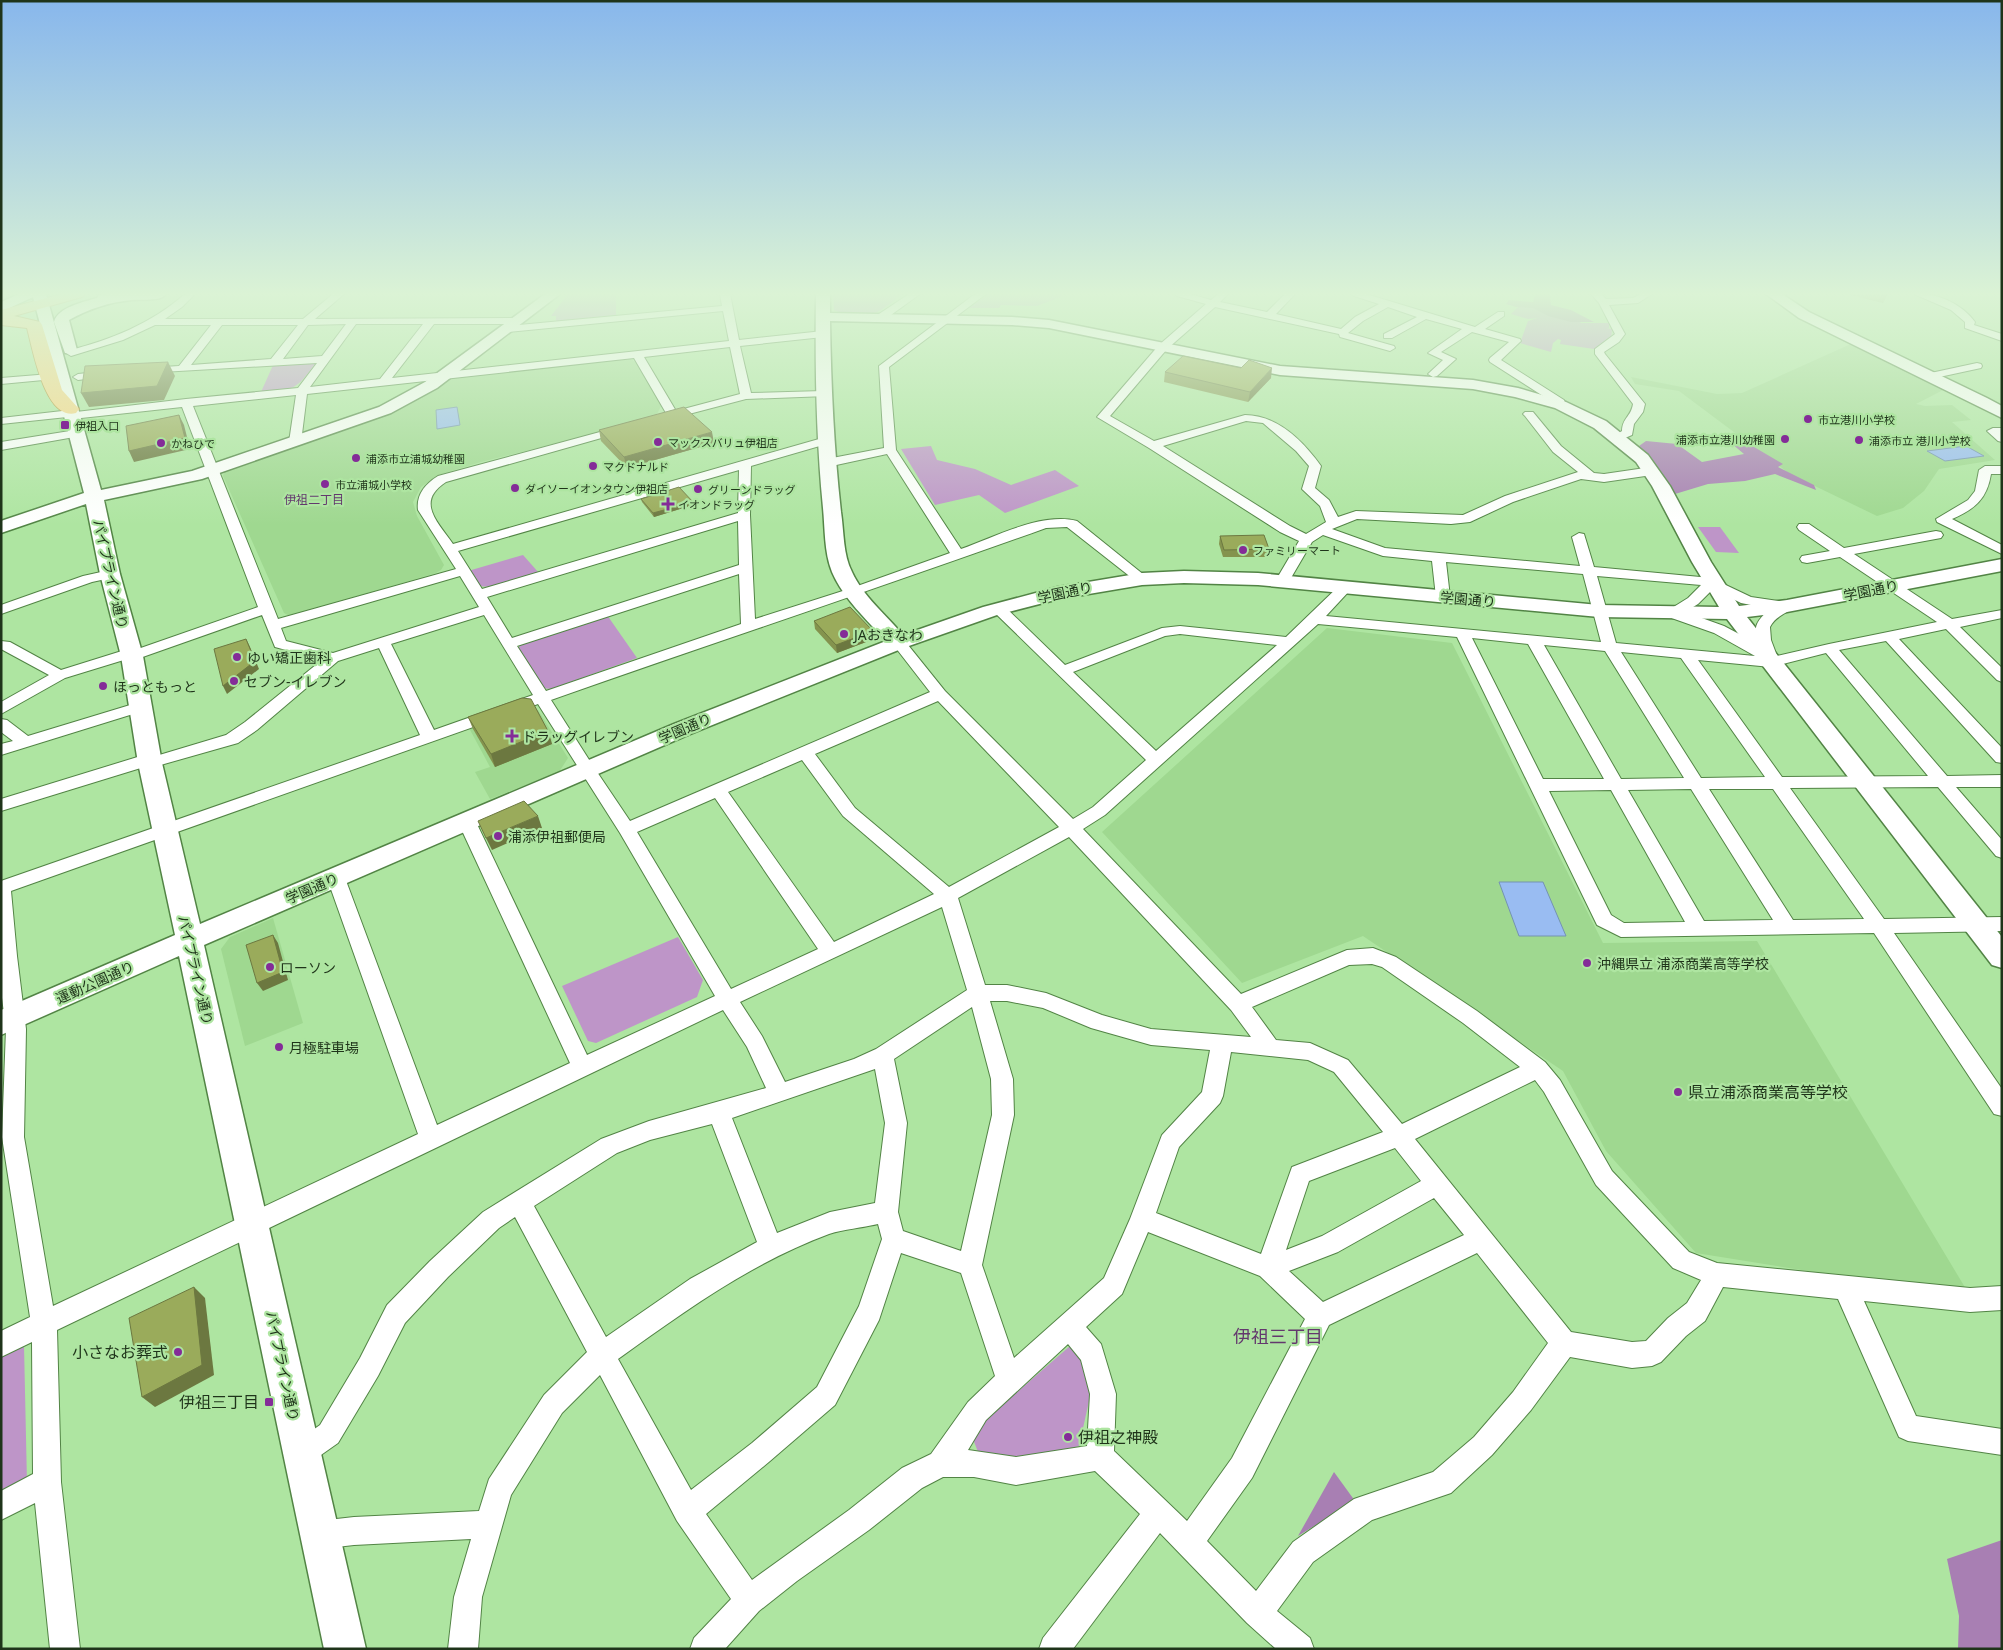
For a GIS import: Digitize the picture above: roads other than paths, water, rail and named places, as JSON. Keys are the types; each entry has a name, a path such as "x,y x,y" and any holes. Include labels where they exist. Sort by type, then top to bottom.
{"main road":[{"path":"48,371 54,392 72,418"}],"street":[{"name":"パイプライン通り","path":"58,371 94,496 110,574 131,655 150,761 254,1224 319,1535 345,1649"},
{"path":"72,418 80,390 76,371"},
{"path":"135,372 147,371"},
{"path":"295,442 302,390 317,371"},
{"path":"384,381 392,371"},
{"path":"1,527 94,496 180,480 295,442 385,410 418,393 451,371"},
{"path":"1,422 72,418 186,402 476,371"},
{"path":"647,371 673,415"},
{"path":"740,371 746,396"},
{"path":"823,371 826,463 837,556 842,572 854,592 899,643 940,694 1072,828 1238,1004 1270,1047"},
{"path":"884,371 890,450 957,553"},
{"path":"1142,371 1103,417 1153,445 1285,529 1307,539"},
{"path":"1287,371 1431,380 1488,386 1517,392 1560,406 1618,436 1638,454 1652,471 1711,582 1732,613 1865,783 1989,924 2002,957"},
{"path":"1433,374 1437,371"},
{"path":"1511,371 1560,402 1560,406"},
{"path":"1613,371 1639,404 1635,416 1628,423 1628,433 1618,436"},
{"path":"1920,371 2002,414"},
{"path":"1930,376 1954,371"},
{"path":"78,378 116,373"},
{"path":"1,380 50,377"},
{"path":"654,420 746,396 823,394"},
{"path":"186,402 280,644 333,658"},
{"path":"1529,414 1557,449 1590,476"},
{"path":"1,446 72,418"},
{"path":"1153,445 1245,418 1267,421 1300,448 1315,466 1308,489 1322,498 1332,514 1327,526"},
{"path":"635,425 454,474 436,483 424,497 422,504 587,770 627,829 727,999 755,1042 779,1092"},
{"path":"2002,431 1993,431 2002,439"},
{"path":"450,549 826,441"},
{"path":"826,463 890,450"},
{"path":"745,464 744,515 748,626"},
{"path":"2002,470 1985,470 1980,495 1962,511 1942,519 2002,550"},
{"path":"1283,580 1307,539 1327,526 1356,515 1451,520 1465,519 1508,499 1580,475 1604,478 1652,471"},
{"path":"478,594 744,515"},
{"path":"65,1649 47,1482 44,1324 7,1139 16,1029 8,1020 1,888 165,829 748,626 854,592 957,553 1044,524 1064,522 1072,524 1142,579"},
{"path":"1327,526 1384,552 1711,582 1737,598 1787,606"},
{"path":"1804,527 1949,624 2002,678"},
{"path":"1807,559 1936,536"},
{"path":"1580,537 1610,647 1787,927"},
{"path":"1439,558 1443,597"},
{"name":"学園通り","path":"189,940 769,694 899,643 999,609 1058,592 1142,579 1184,577 1283,580 1345,588 1599,611 1732,613 1787,606 2002,565"},
{"path":"508,644 746,567"},
{"path":"274,625 464,571"},
{"path":"1,610 88,579 110,574"},
{"path":"1671,613 1690,604 1700,596 1711,582"},
{"path":"1,1344 430,1138 948,896 1072,828 1099,811 1156,761 1315,619 1345,588"},
{"path":"1771,662 1762,632 1762,622 1767,616 1787,606"},
{"path":"1,805 232,739 251,726 333,658 487,609"},
{"path":"999,609 1156,761"},
{"path":"1,709 60,675 131,655 215,625 266,610"},
{"path":"1671,613 1724,631 1742,640 1771,662"},
{"path":"1315,619 1771,662 1829,648 2002,614"},
{"path":"1063,671 1155,634 1170,630 1289,642"},
{"path":"1462,632 1604,920 1621,930 1989,924"},
{"path":"1889,636 2002,758"},
{"path":"1533,639 1699,930"},
{"path":"383,642 429,737"},
{"path":"5,645 60,675"},
{"path":"1829,648 2002,852"},
{"path":"1686,654 1776,784 1879,926 2002,1107"},
{"path":"627,829 940,694"},
{"path":"1,750 140,707"},
{"path":"1,724 25,742"},
{"path":"806,753 849,812 948,896 1002,1079 1003,1115 970,1265 1009,1380"},
{"path":"1537,785 1617,786 2002,781"},
{"path":"718,790 830,951"},
{"path":"466,822 582,1067"},
{"path":"336,878 430,1138"},
{"name":"運動公園通り","path":"8,1020 189,940"},
{"path":"1238,1004 1347,958 1374,956 1389,962 1462,1011 1538,1068 1552,1086 1604,1178 1681,1260 1717,1275 1970,1300 2002,1298"},
{"path":"302,1453 329,1434 369,1367 396,1314 439,1269 491,1220 609,1146 649,1131 718,1113 861,1066 883,1055 978,993 1015,994 1046,1001 1098,1022 1151,1037 1310,1052 1341,1066 1564,1343 1632,1355 1652,1353 1677,1327 1696,1312 1717,1275"},
{"path":"941,1464 976,1411 1113,1286 1142,1219 1170,1142 1212,1096 1222,1043"},
{"path":"687,1511 761,1452 826,1396 870,1311 894,1240 886,1212 896,1123 883,1055"},
{"path":"1268,1268 1300,1174 1399,1136 1538,1068"},
{"path":"718,1113 770,1247"},
{"path":"1268,1268 1330,1244 1437,1184"},
{"path":"520,1203 687,1511 749,1601"},
{"path":"463,1649 468,1597 500,1490 553,1404 602,1355 699,1287 770,1247 830,1223 886,1212"},
{"path":"1142,1219 1268,1268 1320,1316"},
{"path":"894,1240 970,1265"},
{"path":"1188,1543 1242,1468 1320,1316 1481,1240"},
{"path":"1846,1288 1908,1428 2002,1442"},
{"path":"1069,1326 1092,1353 1104,1394 1100,1457"},
{"path":"1256,1613 1303,1552 1364,1509 1441,1483 1483,1446 1522,1401 1564,1343"},
{"path":"705,1649 749,1601 787,1571 859,1520 912,1478 941,1464 974,1463 1016,1471 1100,1457"},
{"path":"1100,1457 1159,1512 1256,1613 1299,1649"},
{"path":"1,1506 47,1482"},
{"path":"1054,1649 1159,1512"},
{"path":"319,1535 490,1524"}],"water":[{"path":"457,407 460,425 437,429 436,410"},
{"path":"1966,446 1984,456 1945,461 1927,451"},
{"path":"1499,882 1543,882 1566,936 1519,936"}],"place":[{"name":"市立港川小学校","path":"1808,419"},
{"name":"伊祖入口","path":"65,425"},
{"name":"浦添市立港川幼稚園","path":"1785,439"},
{"name":"浦添市立 港川小学校","path":"1859,440"},
{"name":"マックスバリュ伊祖店","path":"658,442"},
{"name":"かねひで","path":"161,443"},
{"name":"浦添市立浦城幼稚園","path":"356,458"},
{"name":"マクドナルド","path":"593,466"},
{"name":"市立浦城小学校","path":"325,484"},
{"name":"ダイソーイオンタウン伊祖店","path":"515,488"},
{"name":"グリーンドラッグ","path":"698,489"},
{"name":"イオンドラッグ","path":"668,504"},
{"name":"ファミリーマート","path":"1243,550"},
{"name":"JAおきなわ","path":"844,634"},
{"name":"ゆい矯正歯科","path":"237,657"},
{"name":"セブン-イレブン","path":"234,681"},
{"name":"ほっともっと","path":"103,686"},
{"name":"ドラッグイレブン","path":"512,736"},
{"name":"浦添伊祖郵便局","path":"498,836"},
{"name":"沖縄県立 浦添商業高等学校","path":"1587,963"},
{"name":"ローソン","path":"270,967"},
{"name":"月極駐車場","path":"279,1047"},
{"name":"県立浦添商業高等学校","path":"1678,1092"},
{"name":"小さなお葬式","path":"178,1352"},
{"name":"伊祖三丁目","path":"269,1402"},
{"name":"伊祖之神殿","path":"1068,1437"}],"district":[{"name":"伊祖二丁目","path":"314,499"},
{"name":"伊祖三丁目","path":"1278,1336"}]}
